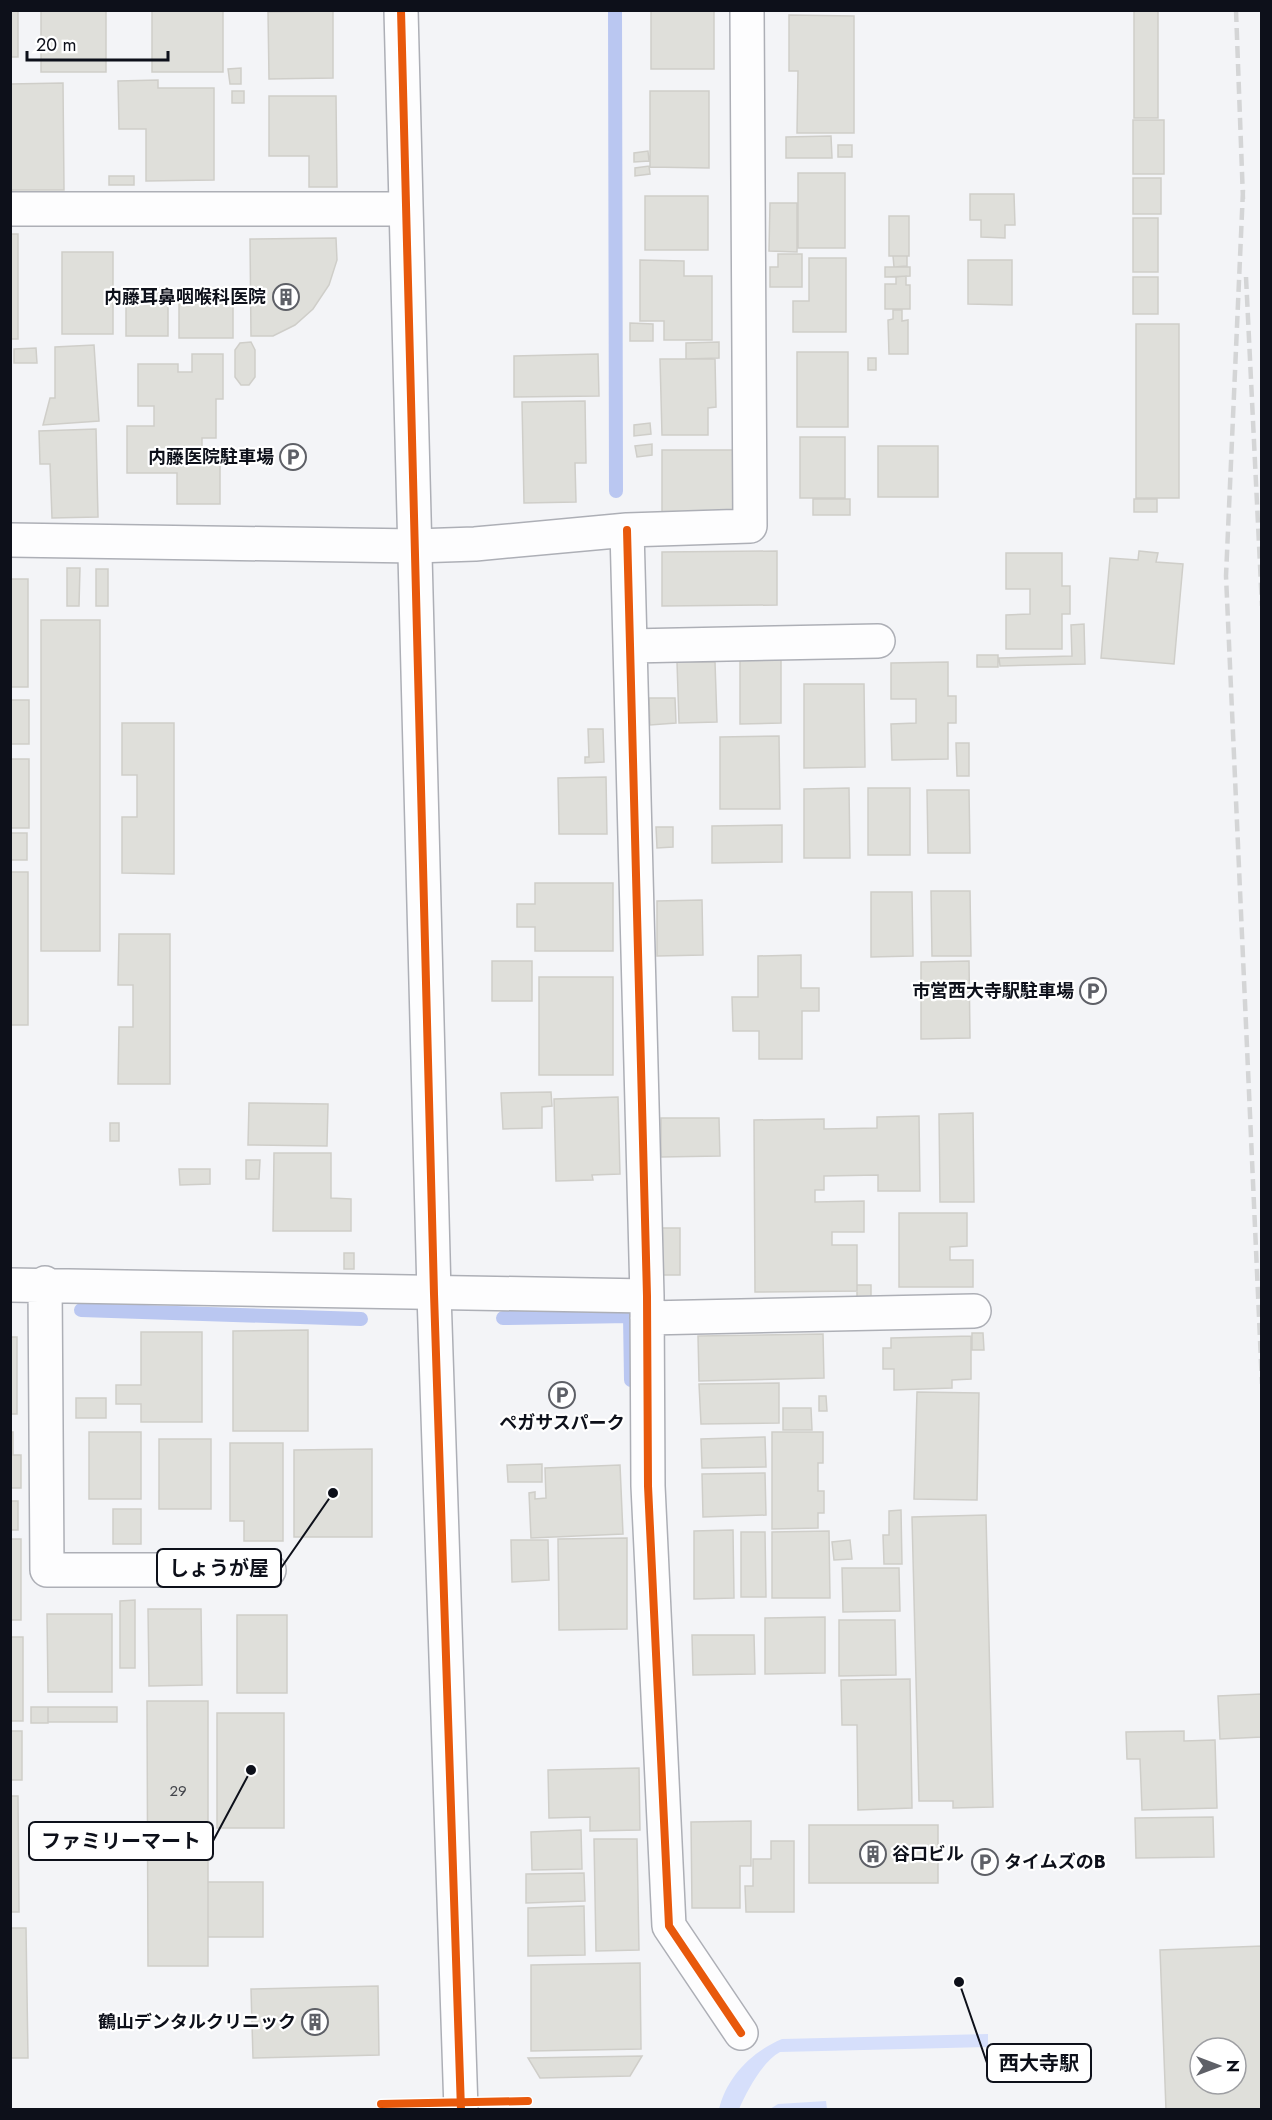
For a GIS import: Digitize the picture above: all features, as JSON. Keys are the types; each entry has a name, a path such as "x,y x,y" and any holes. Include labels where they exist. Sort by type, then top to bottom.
{"street":[{"path":"401,10 404,209 434,1294 461,2109"},
{"path":"10,540 415,546 474,544 627,530 750,526 747,10"},
{"path":"10,209 404,209"},
{"path":"627,530 647,1307 648,1486 669,1926 741,2033"},
{"path":"630,646 878,641"},
{"path":"45,1283 47,1570 269,1570"},
{"path":"10,1285 45,1283 434,1294 647,1307 974,1311"}],"shaded area":[{"path":"988,2034 988,2047 780,2052 761,2070 739,2109 719,2109 728,2086 742,2067 760,2051 782,2039"},
{"path":"826,2101 827,2109 770,2109 778,2104"}],"building":[{"path":"10,10 18,10 18,57 10,57"},
{"path":"41,10 106,10 106,72 41,72"},
{"path":"152,10 223,10 223,72 152,72"},
{"path":"651,10 714,10 714,69 651,69"},
{"path":"1134,10 1158,10 1158,118 1134,118"},
{"path":"333,11 333,78 269,79 268,12"},
{"path":"789,15 854,16 854,133 797,133 798,71 789,71"},
{"path":"241,68 241,84 230,84 228,69"},
{"path":"158,80 158,88 214,88 214,180 146,181 146,129 119,129 118,81"},
{"path":"63,83 64,190 10,190 10,84"},
{"path":"232,91 244,91 244,103 232,103"},
{"path":"650,91 709,91 709,168 650,167"},
{"path":"269,96 336,96 337,187 309,187 309,156 269,156"},
{"path":"1133,120 1164,120 1164,174 1133,174"},
{"path":"831,136 832,158 786,158 786,137"},
{"path":"838,145 852,145 852,157 838,157"},
{"path":"648,151 649,161 634,162 634,153"},
{"path":"649,166 650,174 635,176 635,168"},
{"path":"798,173 845,173 845,248 798,248"},
{"path":"109,176 134,176 134,185 109,185"},
{"path":"1133,178 1161,178 1161,214 1133,214"},
{"path":"970,194 1014,194 1015,225 1005,225 1005,238 981,237 981,220 970,220"},
{"path":"645,196 708,196 708,250 645,250"},
{"path":"770,203 797,203 797,252 769,251"},
{"path":"889,216 909,216 909,256 889,256"},
{"path":"1133,218 1158,218 1158,272 1133,272"},
{"path":"10,234 18,234 18,339 10,339"},
{"name":"内藤耳鼻咽喉科医院","path":"336,238 337,260 329,285 313,309 295,325 273,336 251,336 250,239"},
{"path":"62,252 113,252 113,334 62,334"},
{"path":"778,254 802,254 802,287 770,287 770,267 778,267"},
{"path":"893,256 907,256 907,266 894,267"},
{"path":"809,258 846,258 846,332 793,332 793,301 809,301"},
{"path":"640,260 684,261 684,276 712,276 712,340 664,340 664,321 640,321"},
{"path":"968,260 1012,260 1012,305 968,304"},
{"path":"885,267 910,267 910,276 885,277"},
{"path":"906,276 906,285 910,285 910,309 885,309 885,284 896,284 896,277"},
{"path":"1133,277 1158,277 1158,314 1133,314"},
{"path":"126,288 168,288 168,336 126,336"},
{"path":"179,300 233,300 233,338 179,338"},
{"path":"893,310 902,310 902,321 908,320 908,354 889,354 888,320 893,319"},
{"path":"630,323 653,324 653,341 630,341"},
{"path":"1136,324 1179,324 1179,498 1136,498"},
{"path":"251,342 255,350 255,377 249,385 241,385 235,377 235,350 240,343"},
{"path":"719,342 719,358 686,359 686,343"},
{"path":"94,345 99,421 43,425 50,398 55,398 55,347"},
{"path":"36,348 37,363 14,363 14,349"},
{"path":"797,352 848,352 848,427 797,427"},
{"path":"192,354 223,354 223,399 216,399 216,438 202,438 202,455 220,455 220,504 177,504 177,473 127,473 127,426 154,426 154,406 138,406 138,364 178,364 178,372 192,372"},
{"path":"598,354 599,396 514,397 514,356"},
{"path":"868,358 876,358 876,370 868,370"},
{"path":"660,359 715,359 716,407 708,408 708,435 662,435"},
{"path":"585,401 586,463 575,463 576,502 524,503 522,402"},
{"path":"650,423 651,434 634,436 634,425"},
{"path":"96,429 98,517 52,518 50,464 40,464 39,431"},
{"path":"800,437 845,437 845,498 800,498"},
{"path":"652,444 652,455 637,457 635,446"},
{"path":"878,446 938,446 938,497 878,497"},
{"path":"662,450 734,450 733,514 662,514"},
{"path":"813,499 850,499 850,515 813,515"},
{"path":"1134,499 1157,499 1157,512 1134,512"},
{"path":"777,551 777,605 662,606 662,552"},
{"path":"1139,551 1158,553 1156,562 1183,564 1174,664 1101,658 1110,558 1138,560"},
{"path":"1006,553 1062,553 1062,586 1070,586 1070,614 1062,614 1062,649 1006,649 1006,615 1030,614 1030,589 1006,589"},
{"path":"67,568 80,568 79,606 67,606"},
{"path":"96,569 108,569 108,606 96,606"},
{"path":"10,579 28,579 28,687 10,687"},
{"path":"41,620 100,620 100,951 41,951"},
{"path":"1084,624 1085,664 1000,666 999,658 1072,656 1071,625"},
{"path":"977,655 998,655 998,667 977,667"},
{"path":"781,659 781,723 740,724 740,660"},
{"path":"677,662 715,662 717,722 679,723"},
{"path":"948,662 948,696 956,696 956,723 948,723 948,759 892,760 891,724 916,723 916,699 891,699 891,663"},
{"path":"804,684 864,684 865,767 804,768"},
{"path":"649,698 675,698 676,723 650,725"},
{"path":"10,700 29,700 29,744 10,744"},
{"path":"122,723 174,723 174,874 122,873 122,817 137,817 137,775 122,775"},
{"path":"588,729 603,729 604,762 585,763 585,757 589,757"},
{"path":"779,736 780,809 720,809 720,737"},
{"path":"956,743 969,743 969,776 957,776"},
{"path":"10,759 29,759 29,828 10,828"},
{"path":"606,777 607,834 559,834 558,778"},
{"path":"849,788 850,858 804,858 804,789"},
{"path":"868,788 910,788 910,855 868,855"},
{"path":"927,790 969,790 970,853 928,853"},
{"path":"782,825 782,862 712,863 712,826"},
{"path":"656,827 673,827 673,847 657,848"},
{"path":"10,833 27,833 27,860 10,860"},
{"path":"10,872 28,872 28,1025 10,1025"},
{"path":"535,883 613,883 613,951 535,951 535,927 517,927 517,904 535,904"},
{"path":"931,891 970,891 971,956 932,956"},
{"path":"871,892 912,892 913,956 871,957"},
{"path":"702,900 703,955 657,956 657,901"},
{"path":"119,934 170,934 170,1084 118,1084 119,1027 133,1027 133,985 118,985"},
{"path":"801,955 801,988 819,988 819,1011 802,1011 802,1059 759,1059 759,1031 733,1031 732,997 758,997 758,956"},
{"path":"492,961 532,961 532,1001 492,1001"},
{"path":"969,961 970,1038 921,1039 921,962"},
{"path":"539,977 613,977 613,1075 539,1075"},
{"path":"551,1092 552,1106 542,1107 542,1128 503,1129 501,1093"},
{"path":"618,1097 620,1174 592,1175 593,1180 556,1181 554,1099"},
{"path":"249,1103 328,1104 327,1146 248,1145"},
{"path":"973,1113 974,1202 940,1202 939,1114"},
{"path":"919,1116 920,1191 878,1191 878,1175 824,1176 824,1190 815,1190 815,1202 864,1201 864,1232 832,1232 832,1245 857,1245 857,1291 755,1292 754,1120 824,1119 824,1129 877,1128 877,1117"},
{"path":"661,1118 719,1118 720,1156 661,1157"},
{"path":"110,1123 119,1123 119,1141 110,1141"},
{"path":"274,1153 331,1153 331,1198 351,1199 351,1231 273,1231"},
{"path":"246,1160 260,1160 259,1179 246,1179"},
{"path":"179,1169 210,1169 210,1184 180,1185"},
{"path":"899,1213 967,1213 967,1246 950,1247 950,1260 973,1260 973,1287 899,1287"},
{"path":"660,1228 680,1228 680,1275 660,1275"},
{"path":"344,1253 354,1253 354,1269 344,1269"},
{"path":"857,1285 871,1285 871,1305 857,1304"},
{"path":"308,1330 308,1431 233,1431 233,1331"},
{"path":"141,1332 202,1332 202,1422 141,1422 141,1404 116,1404 116,1385 141,1385"},
{"path":"972,1333 983,1333 984,1350 972,1350"},
{"path":"823,1334 824,1378 699,1381 698,1336"},
{"path":"971,1336 971,1379 952,1380 952,1388 894,1390 894,1369 883,1369 883,1348 891,1348 891,1338"},
{"path":"10,1337 17,1337 17,1414 10,1414"},
{"path":"779,1383 779,1423 701,1424 699,1384"},
{"path":"917,1392 979,1393 977,1500 914,1499"},
{"path":"819,1396 826,1396 827,1411 819,1411"},
{"path":"76,1398 106,1398 106,1418 76,1418"},
{"path":"783,1408 811,1408 812,1430 783,1430"},
{"path":"10,1432 13,1432 13,1455 21,1455 21,1488 10,1488"},
{"path":"89,1432 141,1432 141,1499 89,1499"},
{"path":"772,1432 823,1432 823,1463 818,1463 818,1491 824,1491 824,1513 818,1513 818,1528 772,1529"},
{"path":"765,1437 766,1467 702,1468 701,1439"},
{"path":"159,1439 211,1439 211,1509 159,1509"},
{"path":"230,1443 283,1443 283,1541 244,1541 244,1521 230,1521"},
{"path":"372,1449 372,1537 294,1537 294,1450"},
{"path":"542,1464 542,1482 508,1482 507,1465"},
{"path":"620,1465 623,1534 531,1538 529,1493 535,1492 535,1499 546,1498 545,1468"},
{"path":"765,1473 766,1515 703,1517 702,1474"},
{"path":"10,1501 18,1501 18,1530 10,1530"},
{"path":"113,1509 141,1509 141,1544 113,1544"},
{"path":"901,1510 902,1564 884,1564 883,1535 889,1535 889,1511"},
{"path":"986,1515 993,1807 953,1808 953,1801 919,1801 912,1517"},
{"path":"733,1530 734,1598 694,1599 694,1531"},
{"path":"829,1531 830,1598 772,1598 772,1532"},
{"path":"741,1532 765,1532 766,1597 741,1597"},
{"path":"627,1538 627,1629 559,1630 558,1539"},
{"path":"10,1539 21,1539 21,1620 10,1620"},
{"path":"511,1540 548,1540 549,1580 512,1582"},
{"path":"850,1540 852,1559 834,1560 832,1542"},
{"path":"842,1568 899,1568 900,1611 843,1612"},
{"path":"135,1600 135,1668 120,1668 120,1601"},
{"path":"148,1609 201,1609 202,1685 149,1686"},
{"path":"47,1614 112,1614 112,1692 48,1692"},
{"path":"237,1615 287,1615 287,1693 237,1693"},
{"path":"825,1617 825,1673 765,1674 765,1618"},
{"path":"839,1620 895,1620 896,1675 839,1676"},
{"path":"692,1635 754,1635 755,1674 693,1675"},
{"path":"10,1637 23,1637 23,1721 10,1721"},
{"path":"910,1679 912,1808 858,1810 857,1725 842,1725 841,1680"},
{"path":"1262,1694 1262,1737 1220,1739 1218,1696"},
{"path":"147,1701 208,1701 208,1966 148,1966"},
{"path":"31,1707 48,1707 48,1723 31,1723"},
{"path":"48,1707 117,1707 117,1722 48,1722"},
{"path":"217,1713 284,1713 284,1828 217,1828"},
{"path":"10,1731 22,1731 22,1780 10,1780"},
{"path":"1184,1731 1184,1741 1215,1740 1217,1808 1142,1810 1140,1759 1127,1759 1126,1732"},
{"path":"639,1768 640,1830 590,1831 590,1817 549,1818 548,1770"},
{"path":"10,1796 18,1796 19,1912 10,1912"},
{"path":"1213,1817 1214,1857 1136,1858 1135,1818"},
{"path":"751,1821 751,1866 740,1866 740,1908 692,1908 691,1822"},
{"name":"谷口ビル","path":"809,1825 938,1825 938,1883 809,1883"},
{"path":"581,1830 582,1869 532,1870 531,1832"},
{"path":"594,1839 637,1839 639,1950 596,1951"},
{"path":"771,1841 794,1841 794,1912 746,1912 745,1886 753,1886 753,1859 771,1859"},
{"path":"584,1873 585,1901 526,1903 526,1874"},
{"path":"208,1882 263,1882 263,1937 208,1937"},
{"path":"584,1906 585,1955 528,1956 528,1908"},
{"path":"10,1928 26,1928 28,2058 10,2058"},
{"path":"1262,1946 1262,2110 1166,2110 1160,1950"},
{"path":"640,1963 641,2049 531,2051 531,1965"},
{"name":"鶴山デンタルクリニック","path":"378,1986 379,2055 253,2058 251,1989"},
{"path":"642,2056 630,2076 540,2078 528,2058"}],"waterway":[{"path":"615,10 616,491"},
{"path":"81,1310 361,1319"},
{"path":"503,1318 630,1316 630,1310"},
{"path":"630,1316 631,1380"}],"railway":[{"path":"1236,10 1243,199"},
{"path":"1243,190 1226,576 1262,1384"},
{"path":"1246,277 1262,606"}],"cycle path":[{"path":"401,10 434,1294 461,2110"},
{"path":"627,530 647,1296 648,1486 669,1926 741,2033"},
{"path":"381,2104 528,2101"}],"place":[{"name":"内藤耳鼻咽喉科医院","path":"286,297"},
{"name":"内藤医院駐車場","path":"293,457"},
{"name":"市営西大寺駅駐車場","path":"1093,991"},
{"name":"ペガサスパーク","path":"562,1395"},
{"name":"しょうが屋","path":"333,1493"},
{"name":"ファミリーマート","path":"251,1770"},
{"name":"谷口ビル","path":"873,1854"},
{"name":"タイムズのB","path":"985,1862"},
{"name":"西大寺駅","path":"959,1982"},
{"name":"鶴山デンタルクリニック","path":"315,2022"}]}
